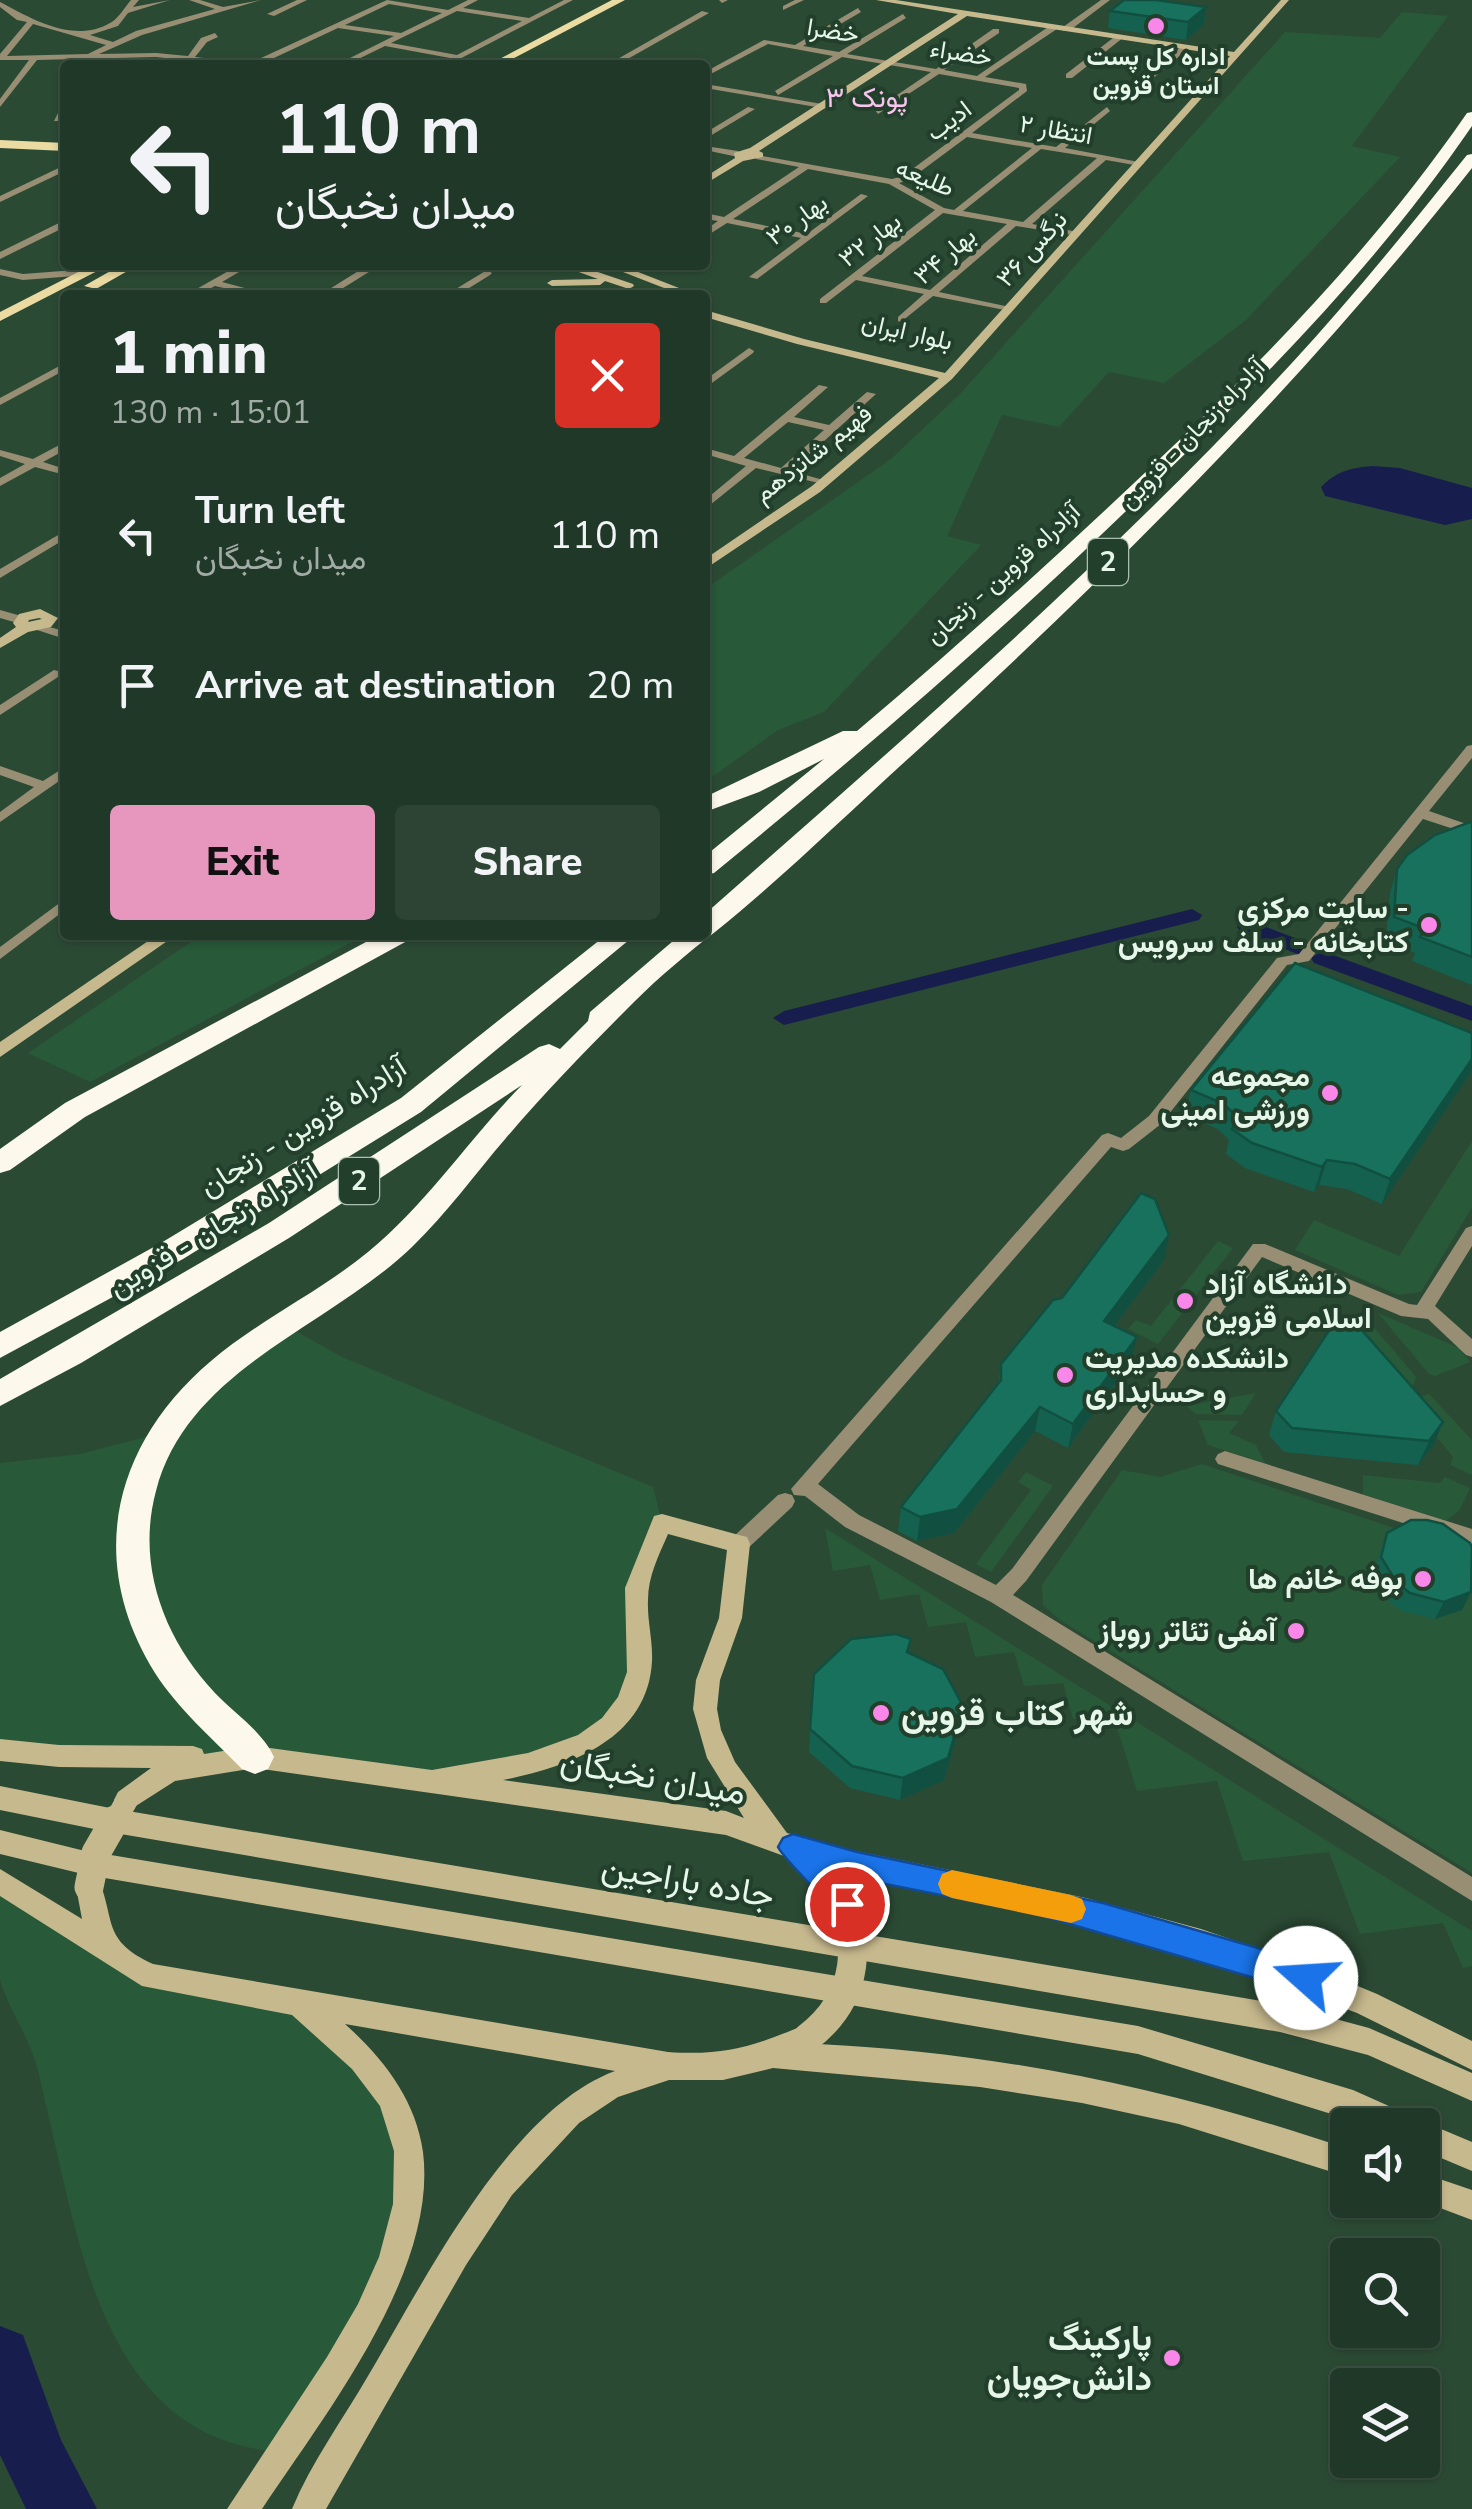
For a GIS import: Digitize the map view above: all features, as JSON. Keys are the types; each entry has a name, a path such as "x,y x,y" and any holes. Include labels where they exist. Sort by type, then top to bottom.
{"highway":[{"name":"آزادراه قزوین - زنجان","path":"710,864 886,721 1074,552 1255,377 1398,216 1472,116"},
{"name":"آزادراه زنجان - قزوین","path":"710,922 1107,563 1284,384 1425,221 1472,158"},
{"path":"710,803 886,721"},
{"path":"0,1163 74,1110 389,940"},
{"name":"آزادراه قزوین - زنجان","path":"0,1346 172,1251 410,1105 616,940"},
{"name":"آزادراه زنجان - قزوین","path":"0,1394 198,1282 378,1169 614,1008 690,940"},
{"path":"255,1757 161,1652 146,1616 135,1576 130,1520 140,1479 162,1433 191,1398 224,1368 388,1252 441,1198 508,1117 614,1008"}],"main road":[{"path":"880,0 1237,55"},
{"name":"نرگس ۳۶","path":"959,366 1285,0"},
{"path":"525,60 623,4"},
{"path":"503,60 623,4"},
{"path":"710,177 739,156 756,154 822,106 966,13"},
{"path":"0,140 60,143"},
{"path":"0,317 92,270"},
{"path":"83,290 121,270"},
{"path":"569,270 548,286 590,281 627,286"},
{"path":"578,270 639,290"},
{"path":"624,270 678,290"},
{"name":"بلوار ایران","path":"710,301 816,333 959,366"},
{"path":"0,333 60,302"},
{"name":"بلوار ایران","path":"710,314 802,342 948,377 959,366"},
{"name":"فهیم شانزدهم","path":"710,562 823,483 948,377"},
{"path":"0,644 38,619"},
{"path":"0,1051 161,940"},
{"path":"436,1780 561,1757 586,1744 610,1724 628,1702 639,1675 642,1628 637,1589 662,1523 738,1544 732,1612 710,1669 706,1712 713,1742 736,1788 785,1844 857,1866 1032,1899 1245,1956 1352,1995 1418,2025 1472,2056"},
{"path":"0,1750 75,1757 255,1757"},
{"name":"میدان نخبگان","path":"255,1757 436,1780 726,1823 785,1844 833,1883 847,1904 854,1925 850,1983 838,2011 825,2028 775,2056 712,2070 668,2066 150,1976 122,1965 108,1951 92,1912 89,1887 96,1853 127,1800 149,1781 172,1770 255,1757"},
{"name":"جاده باراجین","path":"0,1798 128,1824 1280,2018 1370,2042 1472,2088"},
{"path":"0,1842 80,1862 1122,2037 1226,2064 1362,2108"},
{"path":"0,1881 108,1951"},
{"path":"243,2509 373,2308 406,2219 409,2181 405,2136 393,2100 351,2048 298,2002"},
{"path":"775,2056 828,2058 1098,2092 1180,2110 1330,2157"},
{"path":"308,2509 456,2255 502,2185 569,2113 612,2086 668,2066"},
{"path":"1440,2143 1472,2157"},
{"path":"1440,2193 1472,2205"}],"street":[{"path":"81,36 114,24 135,0"},
{"path":"126,11 166,0"},
{"path":"193,0 221,10"},
{"path":"92,59 112,44 257,0"},
{"path":"271,14 303,0"},
{"path":"377,0 529,20"},
{"path":"350,60 474,0"},
{"path":"451,60 569,0"},
{"path":"786,8 800,0"},
{"path":"1066,28 1106,0"},
{"path":"261,60 388,2"},
{"path":"114,24 116,3"},
{"path":"0,4 13,15 32,22 112,44"},
{"path":"798,46 858,10"},
{"path":"620,60 706,12"},
{"path":"778,93 903,16"},
{"path":"1,58 32,22"},
{"path":"338,26 401,36"},
{"path":"981,76 1054,27"},
{"path":"878,112 996,31"},
{"path":"190,58 204,40 215,35"},
{"path":"1069,76 1120,37"},
{"name":"خضرا","path":"710,72 767,42 892,61"},
{"path":"384,44 459,56"},
{"path":"1128,94 1186,47"},
{"path":"1,58 156,55 202,60"},
{"path":"154,60 156,55"},
{"path":"0,105 34,58"},
{"name":"خضراء","path":"892,61 1023,86"},
{"name":"ادیب","path":"892,182 906,178 1023,91 1023,86"},
{"path":"710,87 822,106"},
{"path":"710,135 751,109"},
{"path":"1056,150 1107,109"},
{"path":"58,120 60,116"},
{"name":"انتظار ۲","path":"965,134 1140,163"},
{"path":"955,213 1038,147"},
{"path":"710,149 739,156"},
{"name":"طلیعه","path":"756,154 804,167 892,182 940,210 1076,234"},
{"name":"بهار ۳۴","path":"902,320 1103,158"},
{"path":"710,231 804,167"},
{"path":"0,200 60,170"},
{"name":"بهار ۳۰","path":"754,276 864,196"},
{"name":"بهار ۳۲","path":"823,301 940,210"},
{"path":"710,217 808,237"},
{"path":"0,256 60,226"},
{"path":"201,290 237,270"},
{"path":"333,290 367,270"},
{"path":"0,272 23,277 88,272"},
{"path":"459,290 487,273"},
{"path":"23,277 33,300"},
{"path":"854,277 1007,309"},
{"path":"214,283 244,290"},
{"path":"710,382 749,351"},
{"path":"0,402 60,369"},
{"path":"737,460 823,387"},
{"path":"784,471 871,394"},
{"path":"786,418 831,429"},
{"path":"0,484 60,448"},
{"path":"0,453 60,471"},
{"path":"710,453 823,483"},
{"path":"710,502 755,464"},
{"path":"0,574 60,537"},
{"path":"0,614 38,619 60,632"},
{"path":"0,711 54,674"},
{"path":"738,1544 797,1492 1108,1139 1123,1145 1155,1120 1282,961 1304,958 1472,749"},
{"path":"0,770 44,786"},
{"path":"0,818 60,775"},
{"path":"1420,813 1472,832"},
{"path":"0,954 60,906"},
{"path":"1282,961 1316,974"},
{"path":"1422,1312 1472,1232"},
{"path":"998,1596 1019,1576 1259,1248 1407,1311 1433,1312 1472,1350"},
{"path":"1226,1459 1472,1537"},
{"path":"797,1492 998,1596 1472,1890"}],"green space":[{"path":"1402,12 1448,16 1352,146 1400,157 1246,320 1164,383 1109,372 1059,427 1002,415 947,536 981,545 824,712 778,730 710,778 710,586 891,459 960,394 1285,32 1380,38"},
{"path":"194,940 356,940 90,1082 28,1053"},
{"path":"1472,1141 1472,1207 1421,1292 1398,1295 1295,1250 1314,1220 1399,1256"},
{"path":"1218,1241 1233,1248 1158,1344 1128,1329 1136,1320 1151,1326"},
{"path":"1361,1312 1416,1377 1412,1388 1338,1327"},
{"path":"1378,1313 1459,1348 1470,1362 1435,1376 1429,1374"},
{"path":"285,1325 342,1357 653,1487 662,1523 643,1570 639,1675 586,1744 437,1780 0,1750 0,1463 80,1454 162,1433"},
{"path":"1256,1393 1242,1415 1196,1414 1186,1406"},
{"path":"1429,1394 1472,1440 1472,1475 1450,1465 1453,1457 1407,1401"},
{"path":"1198,1420 1239,1421 1229,1433 1256,1445 1265,1463 1208,1445"},
{"path":"1202,1464 1472,1554 1472,1873 1060,1620 1043,1605 1042,1585 1122,1470 1160,1477"},
{"path":"1026,1472 1053,1486 991,1572 976,1564 1031,1490 1018,1482"},
{"path":"1363,1475 1440,1483 1445,1477 1470,1488 1459,1511 1446,1521 1363,1494"},
{"path":"825,1528 1472,1931 1472,1966 1463,1968 1443,1923 1360,1934 1329,1852 1243,1861 1217,1781 1137,1791 1113,1715 1073,1719 1063,1683 1024,1686 1014,1652 975,1657 966,1622 928,1627 919,1594 880,1600 870,1565 833,1571"},
{"path":"0,1881 122,1965 297,2002 393,2101 406,2219 280,2452 220,2439 173,2411 136,2371 108,2323 71,2212 36,2062 0,1980"}],"shaded area":[{"path":"1400,468 1472,488 1472,519 1445,525 1325,496 1321,487 1333,477 1350,469"}],"building":[{"path":"1124,0 1206,7 1188,22 1110,11"},
{"name":"سایت مرکزی - کتابخانه - سلف سرویس","path":"1470,822 1472,957 1420,937 1426,929 1394,917 1397,869 1407,855 1435,835"},
{"name":"مجموعه ورزشی امینی","path":"1295,963 1472,1033 1472,1059 1390,1179 1355,1164 1327,1160 1322,1167 1252,1143 1232,1129 1239,1119 1224,1104 1191,1090"},
{"name":"دانشکده مدیریت و حسابداری","path":"1141,1193 1155,1199 1169,1235 1104,1321 1137,1337 1073,1424 1040,1407 957,1509 920,1517 901,1507 1001,1380 1001,1364 1053,1300 1062,1298"},
{"path":"1332,1326 1359,1327 1443,1422 1429,1441 1292,1428 1276,1411"},
{"name":"بوفه خانم ها","path":"1411,1520 1443,1524 1470,1543 1471,1592 1444,1602 1410,1593 1397,1583 1381,1557 1387,1533"},
{"name":"شهر کتاب قزوین","path":"896,1634 911,1639 907,1652 943,1669 963,1706 948,1758 903,1778 852,1766 810,1729 814,1674 851,1639"}],"waterway":[{"path":"784,1018 1192,915"},
{"path":"1248,927 1300,948"},
{"path":"1322,958 1472,1014"},
{"path":"0,2358 34,2457 63,2509"}],"slow traffic":[{"path":"952,1884 1071,1909"}],"place":[{"name":"اداره کل پست استان قزوین","path":"1156,26"},
{"name":"سایت مرکزی - کتابخانه - سلف سرویس","path":"1429,925"},
{"name":"مجموعه ورزشی امینی","path":"1330,1093"},
{"name":"دانشگاه آزاد اسلامی قزوین","path":"1185,1301"},
{"name":"دانشکده مدیریت و حسابداری","path":"1065,1375"},
{"name":"بوفه خانم ها","path":"1423,1579"},
{"name":"آمفی تئاتر روباز","path":"1296,1631"},
{"name":"شهر کتاب قزوین","path":"881,1713"},
{"name":"پارکینگ دانش‌جویان","path":"1172,2358"}],"district":[{"name":"پونک ۳","path":"867,98"}],"route":[{"path":"847,1904 833,1883 793,1847 857,1866 1032,1899 1103,1917 1245,1956 1306,1978"}]}
